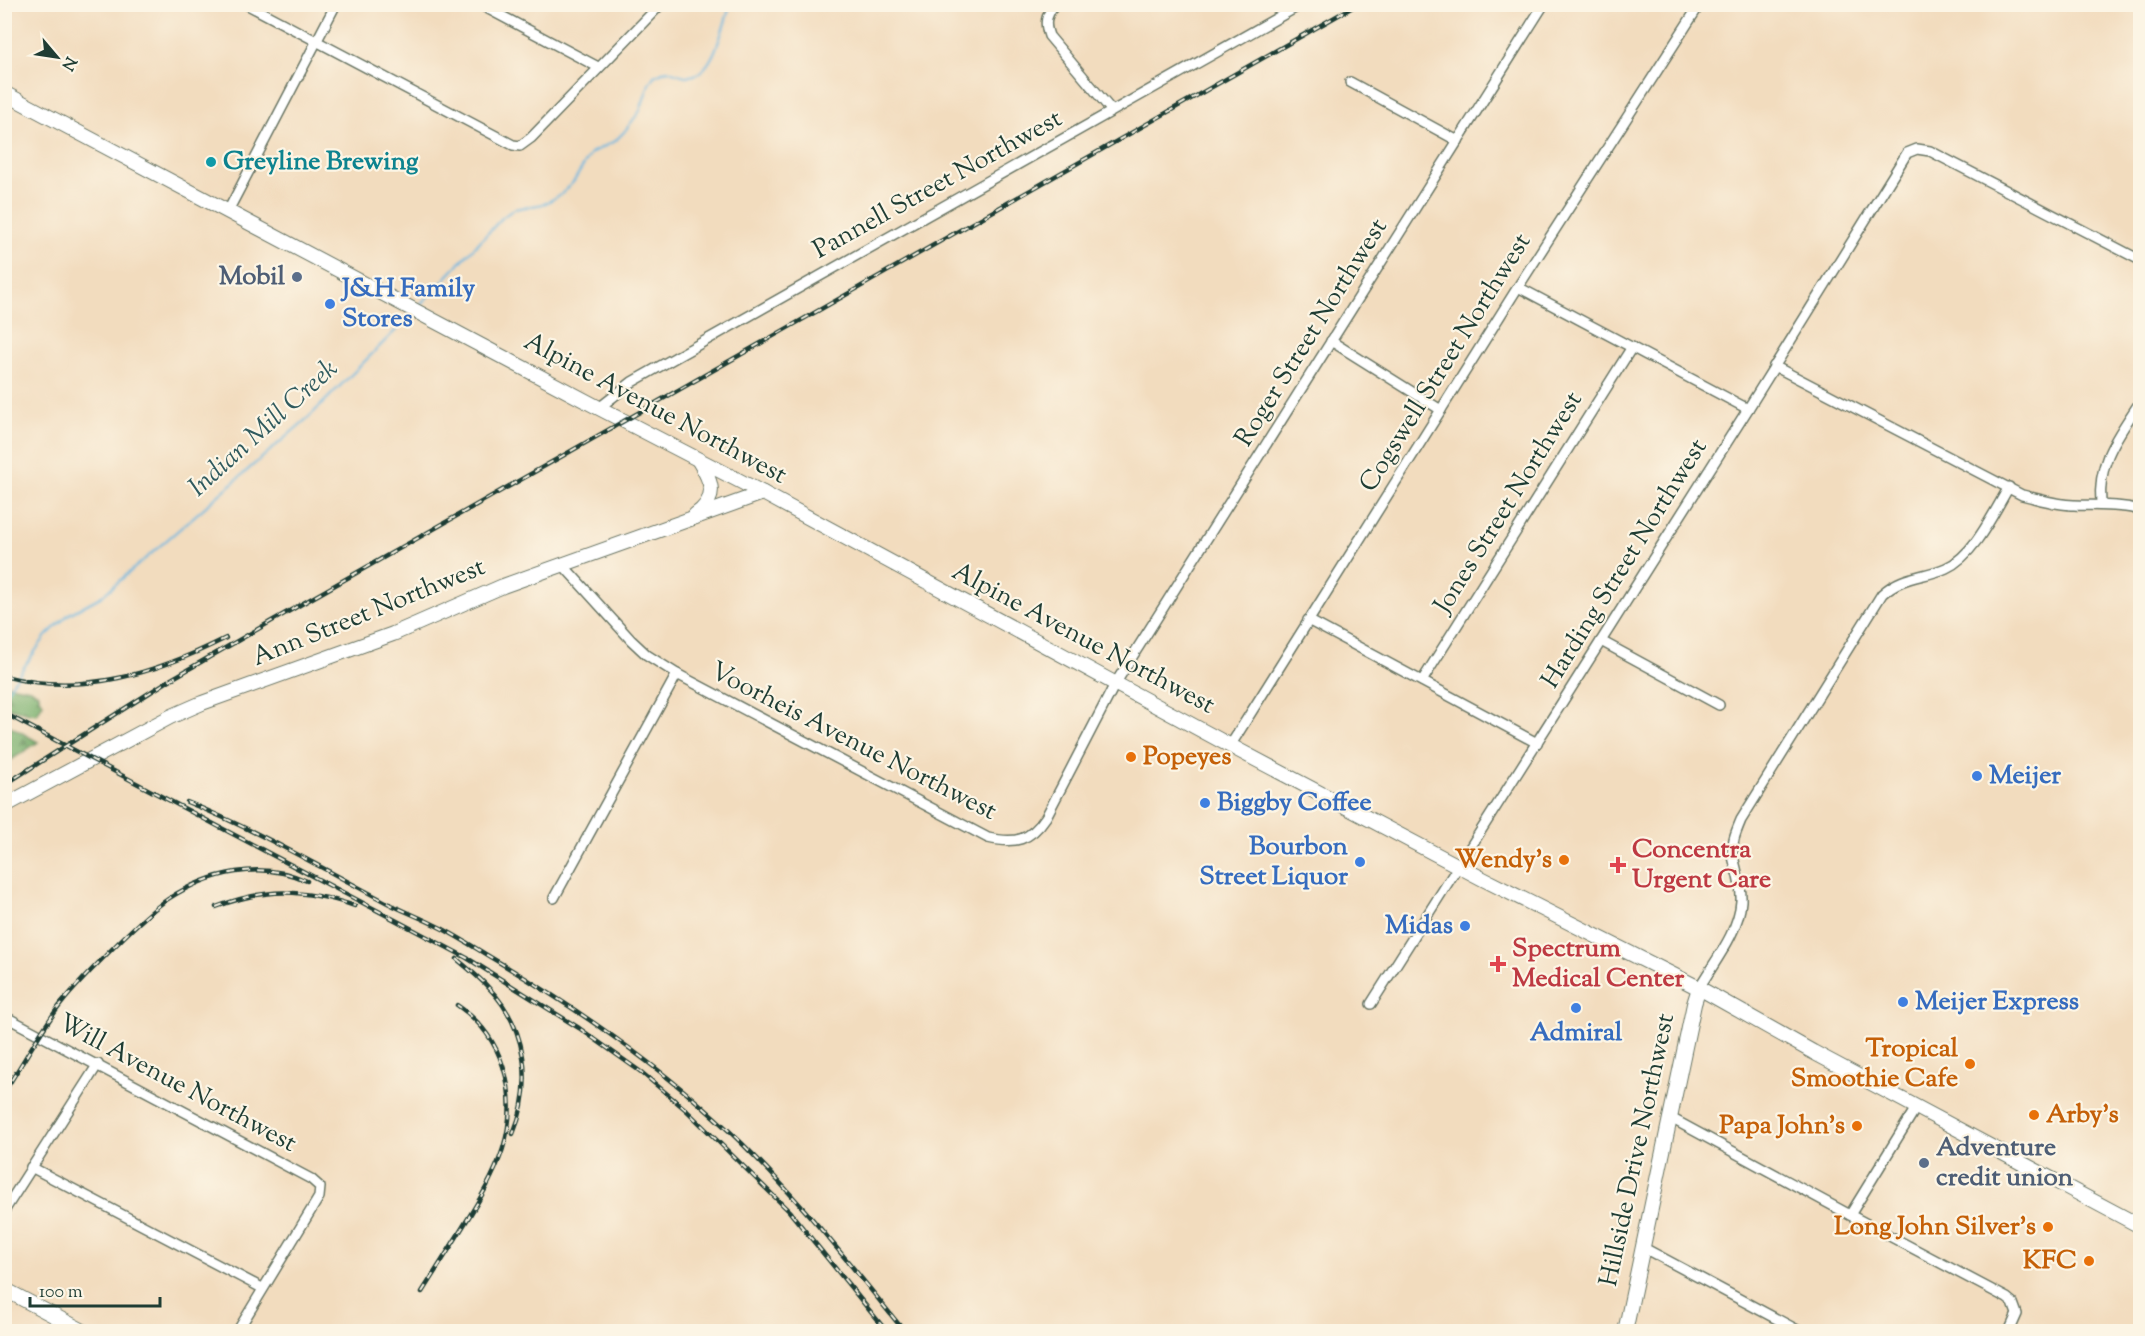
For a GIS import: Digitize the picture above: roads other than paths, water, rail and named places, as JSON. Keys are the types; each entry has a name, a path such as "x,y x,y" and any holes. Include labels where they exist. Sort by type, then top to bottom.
{"main road":[{"name":"Alpine Avenue Northwest","path":"4,93 763,493 1230,746 1458,866 1699,988 2140,1226"},
{"path":"689,519 704,508 711,494 710,480 699,461"},
{"name":"Ann Street Northwest","path":"4,806 170,717 202,703 393,634 476,597 562,564 763,493"},
{"name":"Hillside Drive Northwest","path":"1625,1332 1669,1117 1699,988"},
{"path":"4,1288 85,1332"}],"street":[{"path":"246,4 513,145 520,146 531,138 661,4"},
{"path":"228,211 336,4"},
{"path":"479,4 598,67"},
{"path":"1054,4 1045,24 1049,36 1112,111"},
{"name":"Pannell Street Northwest","path":"599,408 632,382 1302,4"},
{"name":"Roger Street Northwest","path":"1115,684 1544,4"},
{"name":"Cogswell Street Northwest","path":"1230,746 1518,287 1700,4"},
{"path":"1350,82 1458,141"},
{"name":"Harding Street Northwest","path":"1371,1004 1748,409 1907,153 1917,149 1930,151 2140,260"},
{"path":"1518,287 1748,409"},
{"path":"1331,341 1441,410"},
{"name":"Jones Street Northwest","path":"1422,681 1632,347"},
{"path":"1774,366 2022,495 2047,502 2073,505 2101,504 2140,510"},
{"path":"2101,504 2099,484 2105,463 2113,444 2140,402"},
{"name":"Hillside Drive Northwest","path":"1699,988 1739,915 1741,886 1733,854 1734,837 1741,820 1812,703 1882,594 1906,578 1954,564 1974,543 2009,488"},
{"name":"Voorheis Avenue Northwest","path":"562,564 631,640 647,655 677,674 988,838 1006,842 1022,839 1036,831 1046,817 1115,684"},
{"path":"1308,620 1537,743"},
{"path":"1601,641 1719,705"},
{"path":"554,897 677,674"},
{"name":"Will Avenue Northwest","path":"4,1016 311,1179 320,1187 319,1197 262,1288"},
{"path":"4,1211 98,1064"},
{"path":"1850,1215 1917,1106"},
{"path":"1669,1117 2007,1298 2017,1308 2017,1319 2009,1332"},
{"path":"31,1167 262,1288 237,1332"},
{"path":"1642,1247 1801,1332"}],"waterway":[{"name":"Indian Mill Creek","path":"418,307 503,217 514,209 544,204 562,194 574,181 591,153 615,141 624,132 640,111 654,76 667,70 686,76 696,75 704,69 716,49 731,4"},
{"name":"Indian Mill Creek","path":"4,695 46,636 69,614 102,596 309,417 412,314"}],"railway":[{"path":"4,785 168,681 270,622 1358,4"},
{"path":"4,676 33,682 62,684 118,678 173,662 226,638"},
{"path":"4,713 467,958 579,1028 641,1072 685,1109 789,1211 887,1332"},
{"path":"187,802 261,836 389,904 432,923 530,981 639,1055 715,1118 766,1168 814,1221 905,1332"},
{"path":"4,1092 61,1004 129,932 168,899 201,882 236,872 272,871 307,881"},
{"path":"216,907 269,893 319,896 355,906"},
{"path":"457,959 484,983 501,1003 519,1038 525,1076 520,1115 513,1134"},
{"path":"422,1292 486,1188 503,1150 508,1130 510,1110 508,1088 500,1057 485,1032 457,1005"}],"place":[{"name":"Greyline Brewing","path":"211,162"},
{"name":"Mobil","path":"297,277"},
{"name":"J&H Family Stores","path":"330,304"},
{"name":"Popeyes","path":"1131,757"},
{"name":"Meijer","path":"1977,776"},
{"name":"Biggby Coffee","path":"1205,803"},
{"name":"Wendy's","path":"1564,860"},
{"name":"Bourbon Street Liquor","path":"1360,862"},
{"name":"Concentra Urgent Care","path":"1618,865"},
{"name":"Midas","path":"1465,926"},
{"name":"Spectrum Medical Center","path":"1498,964"},
{"name":"Meijer Express","path":"1903,1002"},
{"name":"Admiral","path":"1576,1008"},
{"name":"Tropical Smoothie Cafe","path":"1970,1064"},
{"name":"Arby's","path":"2034,1115"},
{"name":"Papa John's","path":"1857,1126"},
{"name":"Adventure credit union","path":"1924,1163"},
{"name":"Long John Silver's","path":"2048,1227"},
{"name":"KFC","path":"2089,1261"}]}
